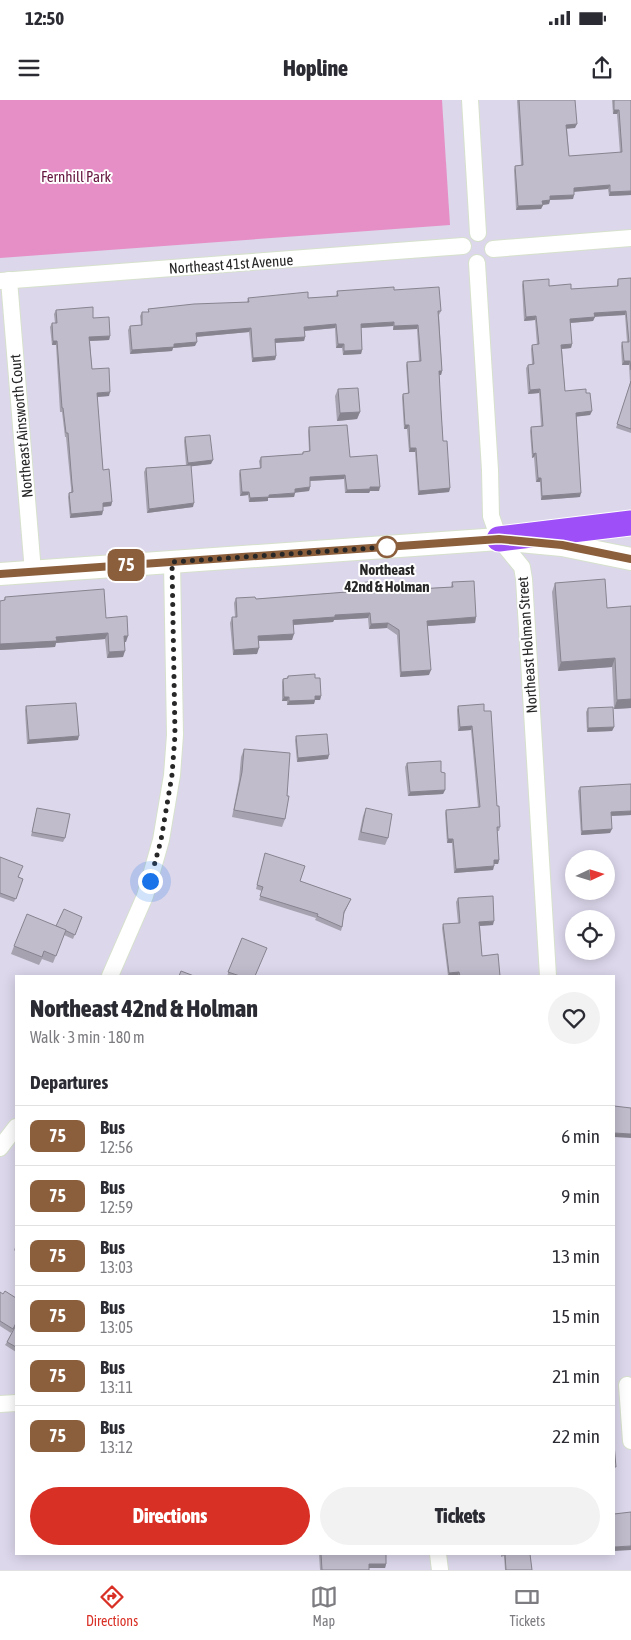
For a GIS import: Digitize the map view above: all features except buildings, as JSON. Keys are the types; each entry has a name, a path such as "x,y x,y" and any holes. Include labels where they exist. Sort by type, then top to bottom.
{"main road":[{"path":"499,539 631,524"}],"street":[{"path":"470,100 478,233"},
{"path":"478,233 488,237 493,249 488,259 477,263 470,261 466,257 463,246 467,237 478,233"},
{"path":"493,249 631,238"},
{"name":"Northeast 41st Avenue","path":"5,281 463,246"},
{"name":"Northeast Holman Street","path":"477,263 490,470 491,516 499,539 522,567 524,579 548,975"},
{"name":"Northeast Ainsworth Court","path":"5,281 33,572"},
{"path":"0,574 499,539 562,545 631,559"},
{"path":"110,975 145,896 161,840 171,785 175,735 172,562"},
{"path":"0,1148 15,1128"},
{"path":"624,1384 631,1441"},
{"path":"0,1404 15,1404"},
{"path":"438,1555 440,1570"}],"green space":[{"name":"Fernhill Park","path":"0,100 442,100 450,225 0,258"}],"bus line":[{"name":"75","path":"0,574 499,539 562,545 631,559"}],"place":[{"name":"Northeast 42nd & Holman","path":"387,547"}],"route":[{"path":"150,881 168,804 175,735 172,562 387,547"}]}
